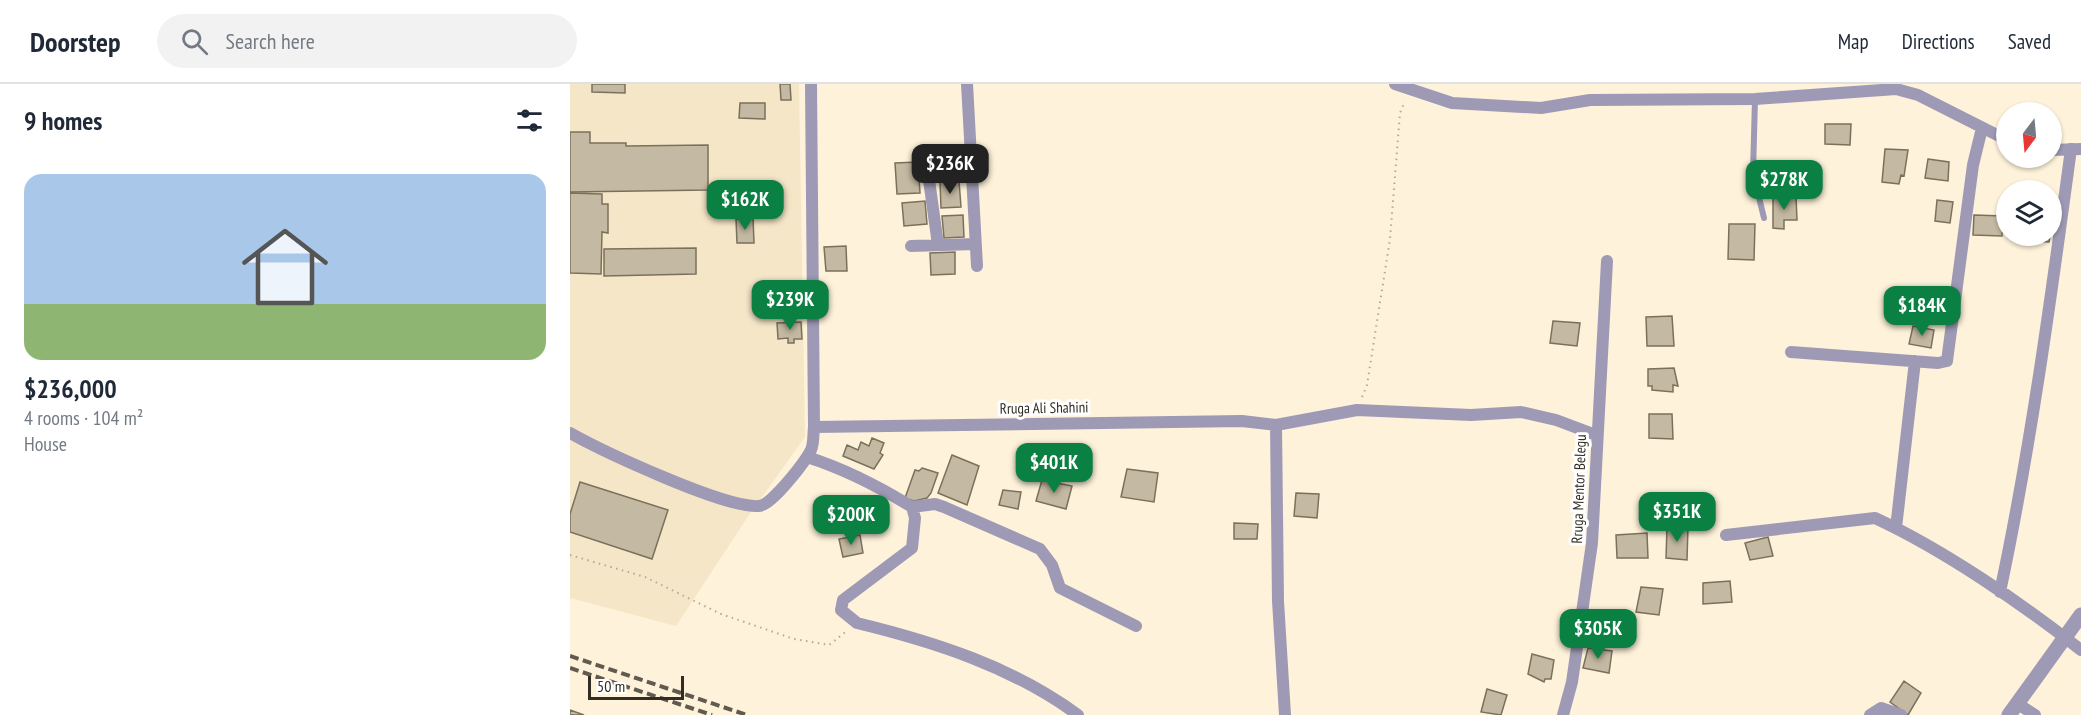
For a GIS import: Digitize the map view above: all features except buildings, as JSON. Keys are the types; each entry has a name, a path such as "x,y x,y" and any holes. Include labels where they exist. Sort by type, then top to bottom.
{"street":[{"path":"570,433 700,491 752,506 767,503 807,457 813,445 814,427 811,84"},
{"path":"967,84 977,266"},
{"path":"1395,84 1452,103 1541,108 1590,100 1755,99 1884,87 1918,95 1996,135"},
{"path":"1791,352 1944,362 1949,356 1955,292 1973,165 1982,128"},
{"path":"2000,592 2016,520 2050,294 2076,149"},
{"path":"926,158 938,245"},
{"path":"911,246 975,244"},
{"name":"Rruga Mentor Belegu","path":"1563,715 1572,682 1588,588 1606,261"},
{"path":"1896,528 1915,361"},
{"name":"Rruga Ali Shahini","path":"814,427 1242,421 1275,425 1357,410 1471,415 1521,411 1556,420 1596,435"},
{"path":"1275,425 1278,589 1285,715"},
{"path":"807,457 854,473 912,507 935,504 1040,549 1052,565 1060,588 1136,626"},
{"path":"912,507 915,518 912,548 843,600 841,610 844,615 857,623 982,661 1046,693 1078,715"},
{"path":"1726,535 1875,518 1896,528 2000,592 2066,637 2081,650"},
{"path":"2035,715 2013,709 2081,615"},
{"path":"1870,715 1881,708 1901,715"}],"lane":[{"path":"1755,99 1752,153 1756,191 1764,218"}],"path":[{"path":"1357,410 1367,385 1390,239 1400,113 1410,90"},
{"path":"570,555 645,577 721,614 794,639 830,645 857,623"}],"shaded area":[{"path":"570,84 799,84 805,437 749,515 676,626 570,598"}],"railway":[{"path":"570,656 747,715"},
{"path":"570,668 712,715"}]}
